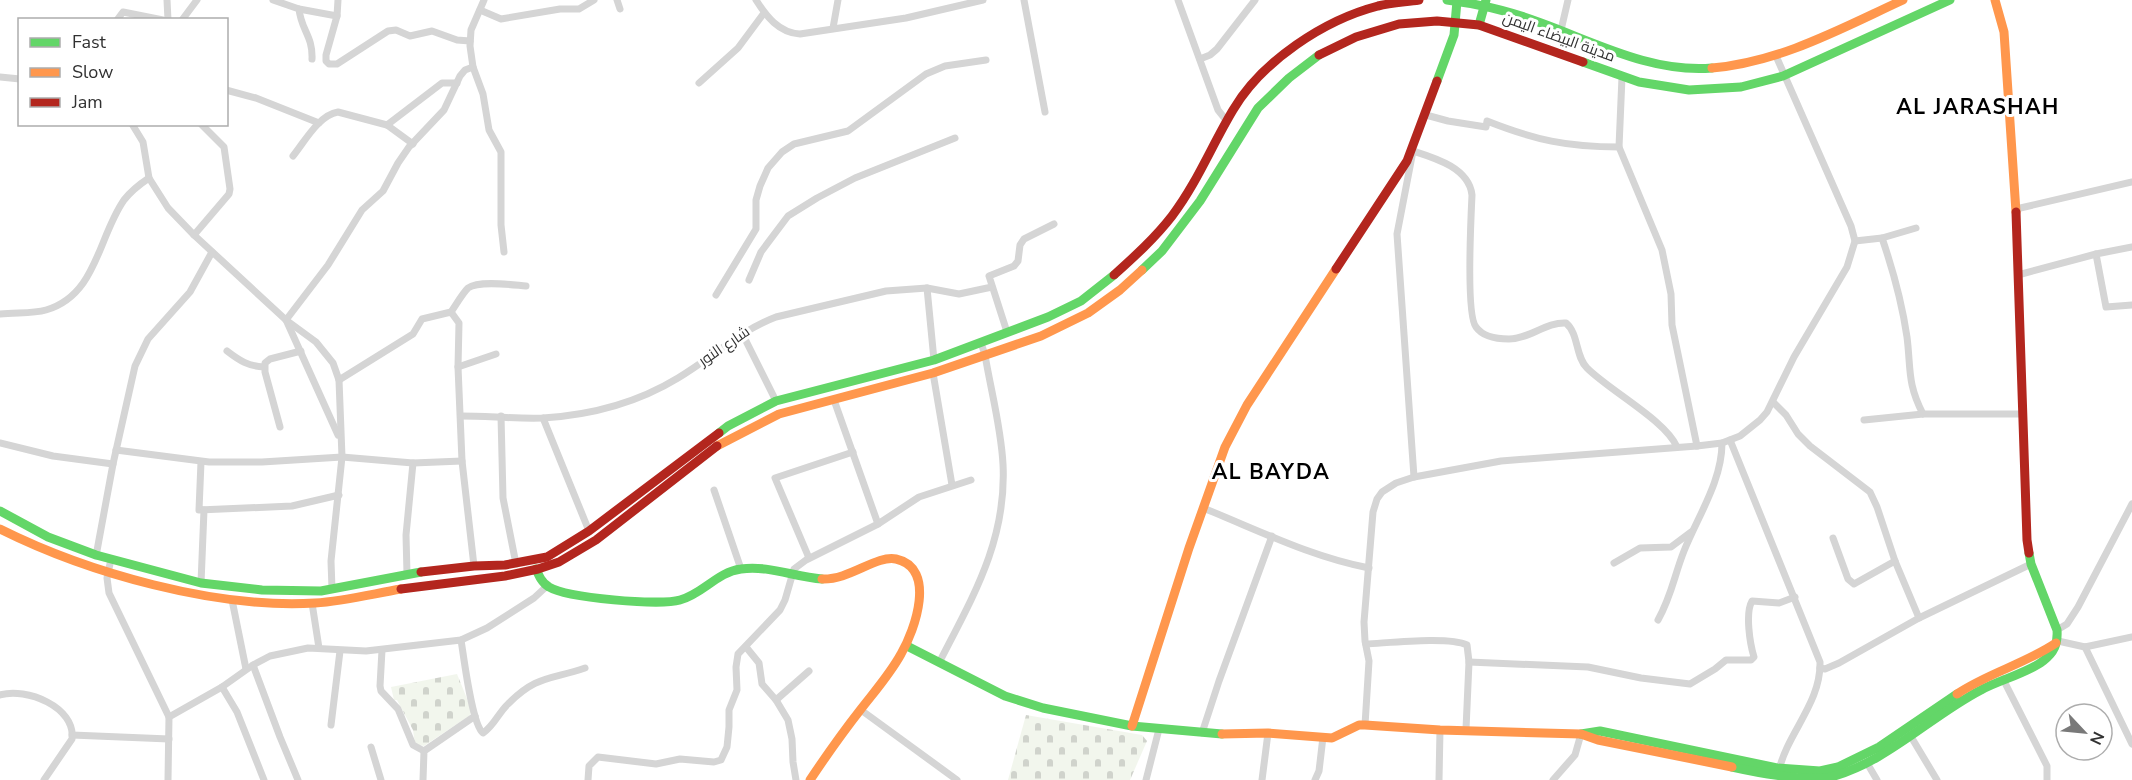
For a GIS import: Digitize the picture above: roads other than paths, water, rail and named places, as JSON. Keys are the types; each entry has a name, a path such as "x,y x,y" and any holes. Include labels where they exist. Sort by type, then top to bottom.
{"main road":[{"path":"0,511 48,537 96,555 201,583 280,591 332,589 407,574 474,566 516,564 547,557 589,531 728,426 776,401 934,360 1068,309 1109,280 1136,255 1179,206 1239,99 1256,80 1294,46 1344,18 1379,3 1419,0"},
{"name":"مدينة البيضاء اليمن","path":"1447,0 1485,2 1639,60 1678,68 1720,69 1776,56 1903,0"},
{"name":"مدينة البيضاء اليمن","path":"0,529 37,547 108,572 198,595 263,603 312,603 342,600 409,587 536,569 562,561 596,540 720,444 779,414 933,373 1041,336 1075,321 1128,282 1162,251 1200,201 1243,130 1263,102 1289,78 1338,44 1399,24 1456,21 1479,25 1622,77 1658,86 1707,90 1742,87 1783,76 1950,0"},
{"path":"1779,772 1824,779 1867,763 1972,696 2042,662 2054,650 2058,641 2057,630 2031,564 2026,526 2016,208 2006,47 1995,0"},
{"path":"1132,726 1203,508 1226,447 1240,417 1413,151 1454,35 1457,1"},
{"path":"1479,25 1485,2"},
{"path":"1226,120 1243,130"},
{"path":"536,569 540,579 547,586 559,591 668,602 691,596 726,574 741,569 838,579 890,558 904,561 914,569 920,584 918,611 907,646 895,666 810,780"},
{"path":"907,646 1005,696 1044,708 1132,726 1202,733 1323,737 1338,736 1359,725 1440,730 1581,734 1600,732 1763,773 1823,770 1863,755 1977,682 2045,650 2058,641"}],"street":[{"path":"167,0 168,18"},
{"path":"183,18 196,0"},
{"path":"273,0 299,9 337,16"},
{"path":"338,0 337,16 326,55 326,61 329,64 337,64 388,31 396,30 410,36 432,32 457,40 470,41"},
{"path":"484,0 472,25 470,41 473,67 483,94 489,130 501,152 501,225 504,252"},
{"path":"480,10 501,19 560,9 579,9 594,0"},
{"path":"617,0 620,9"},
{"path":"756,0 764,13 782,29 793,34 906,18 983,0"},
{"path":"833,28 838,0"},
{"path":"1024,0 1045,112"},
{"path":"1178,0 1218,111 1226,120"},
{"path":"1200,59 1217,49 1255,0"},
{"path":"1561,30 1568,0"},
{"path":"299,9 300,22 309,35 312,59"},
{"path":"118,18 123,12 153,18"},
{"path":"699,83 738,48 764,13"},
{"path":"1365,725 1369,669 1364,622 1373,512 1382,492 1396,483 1414,477 1514,459 1634,452 1722,442 1740,436 1760,420 1773,402 1794,357 1847,267 1855,241 1851,226 1776,56"},
{"path":"716,295 756,229 756,200 760,186 768,168 782,152 794,144 848,131 926,74 945,66 986,60"},
{"path":"286,320 328,265 362,210 383,191 398,163 444,110 465,70 473,67"},
{"path":"0,77 18,80"},
{"path":"1622,77 1619,147 1662,250 1671,294 1672,326 1697,446"},
{"path":"387,125 442,83 457,83"},
{"path":"228,91 256,98 319,123"},
{"path":"293,156 319,123 328,115 338,112 387,125 413,144"},
{"path":"1426,115 1486,127 1486,121 1535,138 1567,145 1619,147"},
{"path":"136,126 143,142 149,178 168,208 286,320 316,342 333,363 339,380 342,457 331,561 332,589"},
{"path":"194,235 229,194 230,189 224,147 203,126"},
{"path":"749,280 762,252 788,216 855,178 955,138"},
{"path":"1414,477 1396,234 1413,151 1450,166 1470,183 1472,195 1471,296 1473,323 1477,329 1490,337 1509,339 1526,336 1556,324 1569,325 1584,364 1667,432 1677,447"},
{"path":"0,314 44,310 62,304 70,298 91,272 125,198 149,178"},
{"path":"2016,208 2132,182"},
{"path":"1008,332 989,276 1017,264 1020,245 1024,238 1054,224"},
{"path":"1855,241 1882,238 1916,228"},
{"path":"1882,238 1897,284 1907,338 1911,388 1923,414"},
{"path":"2018,275 2132,247"},
{"path":"94,568 113,464 132,379 144,348 154,332 190,292 212,252"},
{"path":"2096,254 2106,307 2132,305"},
{"path":"339,380 413,334 422,319 451,312 468,289 474,285 526,286"},
{"name":"شارع النور","path":"461,416 543,418 610,408 647,395 679,377 759,323 886,291 927,288 959,294 992,287"},
{"path":"927,288 934,360"},
{"path":"451,312 459,323 458,367 462,461 474,566"},
{"path":"286,320 334,421 342,446"},
{"path":"742,333 776,401"},
{"path":"939,663 984,573 1000,520 1003,493 1002,456 981,343"},
{"path":"227,351 242,363 264,367"},
{"path":"264,367 270,360 301,351"},
{"path":"458,367 496,354"},
{"path":"264,367 280,427"},
{"path":"933,373 952,485"},
{"path":"834,400 878,524"},
{"path":"1773,402 1810,446 1870,492 1919,618"},
{"path":"1864,420 1923,414 2022,414"},
{"path":"501,416 503,498 516,564"},
{"path":"543,418 589,531"},
{"path":"1730,440 1818,655 1820,668 1816,691 1779,772"},
{"path":"1658,620 1669,599 1680,561 1718,471 1722,442"},
{"path":"0,443 53,456 113,464"},
{"path":"116,450 201,462 262,462 342,457 412,463 462,461"},
{"path":"809,558 775,478 853,452"},
{"path":"201,462 199,510 292,506 339,495"},
{"path":"407,574 406,535 412,463"},
{"path":"588,780 589,766 598,757 656,764 680,759 714,762 721,760 726,752 729,710 737,690 737,660 741,650 783,605 792,575 800,563 878,524 919,497 971,480"},
{"path":"714,490 741,569"},
{"path":"2057,630 2067,624 2078,607 2132,504"},
{"path":"1203,508 1314,554 1369,568"},
{"path":"201,583 204,510"},
{"path":"1614,563 1640,548 1671,547 1693,530"},
{"path":"1202,733 1272,536"},
{"path":"1833,538 1848,579 1854,584 1895,561"},
{"path":"111,559 108,572 109,592 169,717 168,780"},
{"path":"1820,668 1825,669 1839,663 1919,618 2031,564"},
{"path":"169,717 270,656 308,648 340,651 382,650 461,640 472,637 496,622 534,598 547,586"},
{"path":"1469,662 1600,668 1641,678 1690,684 1715,669 1723,661 1751,660 1754,657 1749,632 1749,606 1752,601 1779,603 1795,597"},
{"path":"232,600 250,667 298,780"},
{"path":"312,603 319,648"},
{"path":"2058,641 2085,647 2132,637"},
{"path":"461,640 475,716 478,728 483,733 506,706 528,686 549,676 585,668"},
{"path":"1366,644 1419,641 1464,643 1468,648 1469,662 1466,729"},
{"path":"746,647 759,663 762,684 776,700 790,725 796,780"},
{"path":"2085,647 2132,744"},
{"path":"382,650 381,691 398,709 413,745 424,752"},
{"path":"331,725 340,651"},
{"path":"776,700 809,671"},
{"path":"2003,679 2047,766 2046,780"},
{"path":"222,687 237,712 264,780"},
{"path":"1,694 27,694 48,703 61,713 69,726 72,735 66,750 44,780"},
{"path":"861,710 957,780"},
{"path":"424,752 475,716"},
{"path":"1146,780 1159,729"},
{"path":"1439,780 1440,730"},
{"path":"1262,780 1268,734"},
{"path":"1553,780 1575,756 1581,734"},
{"path":"72,735 169,740"},
{"path":"1910,735 1937,780"},
{"path":"1315,780 1319,771 1323,737"},
{"path":"371,747 381,780"},
{"path":"423,780 424,752"},
{"path":"1867,763 1877,780"}],"district":[{"name":"AL JARASHAH","path":"1978,107"},
{"name":"AL BAYDA","path":"1271,472"}]}
